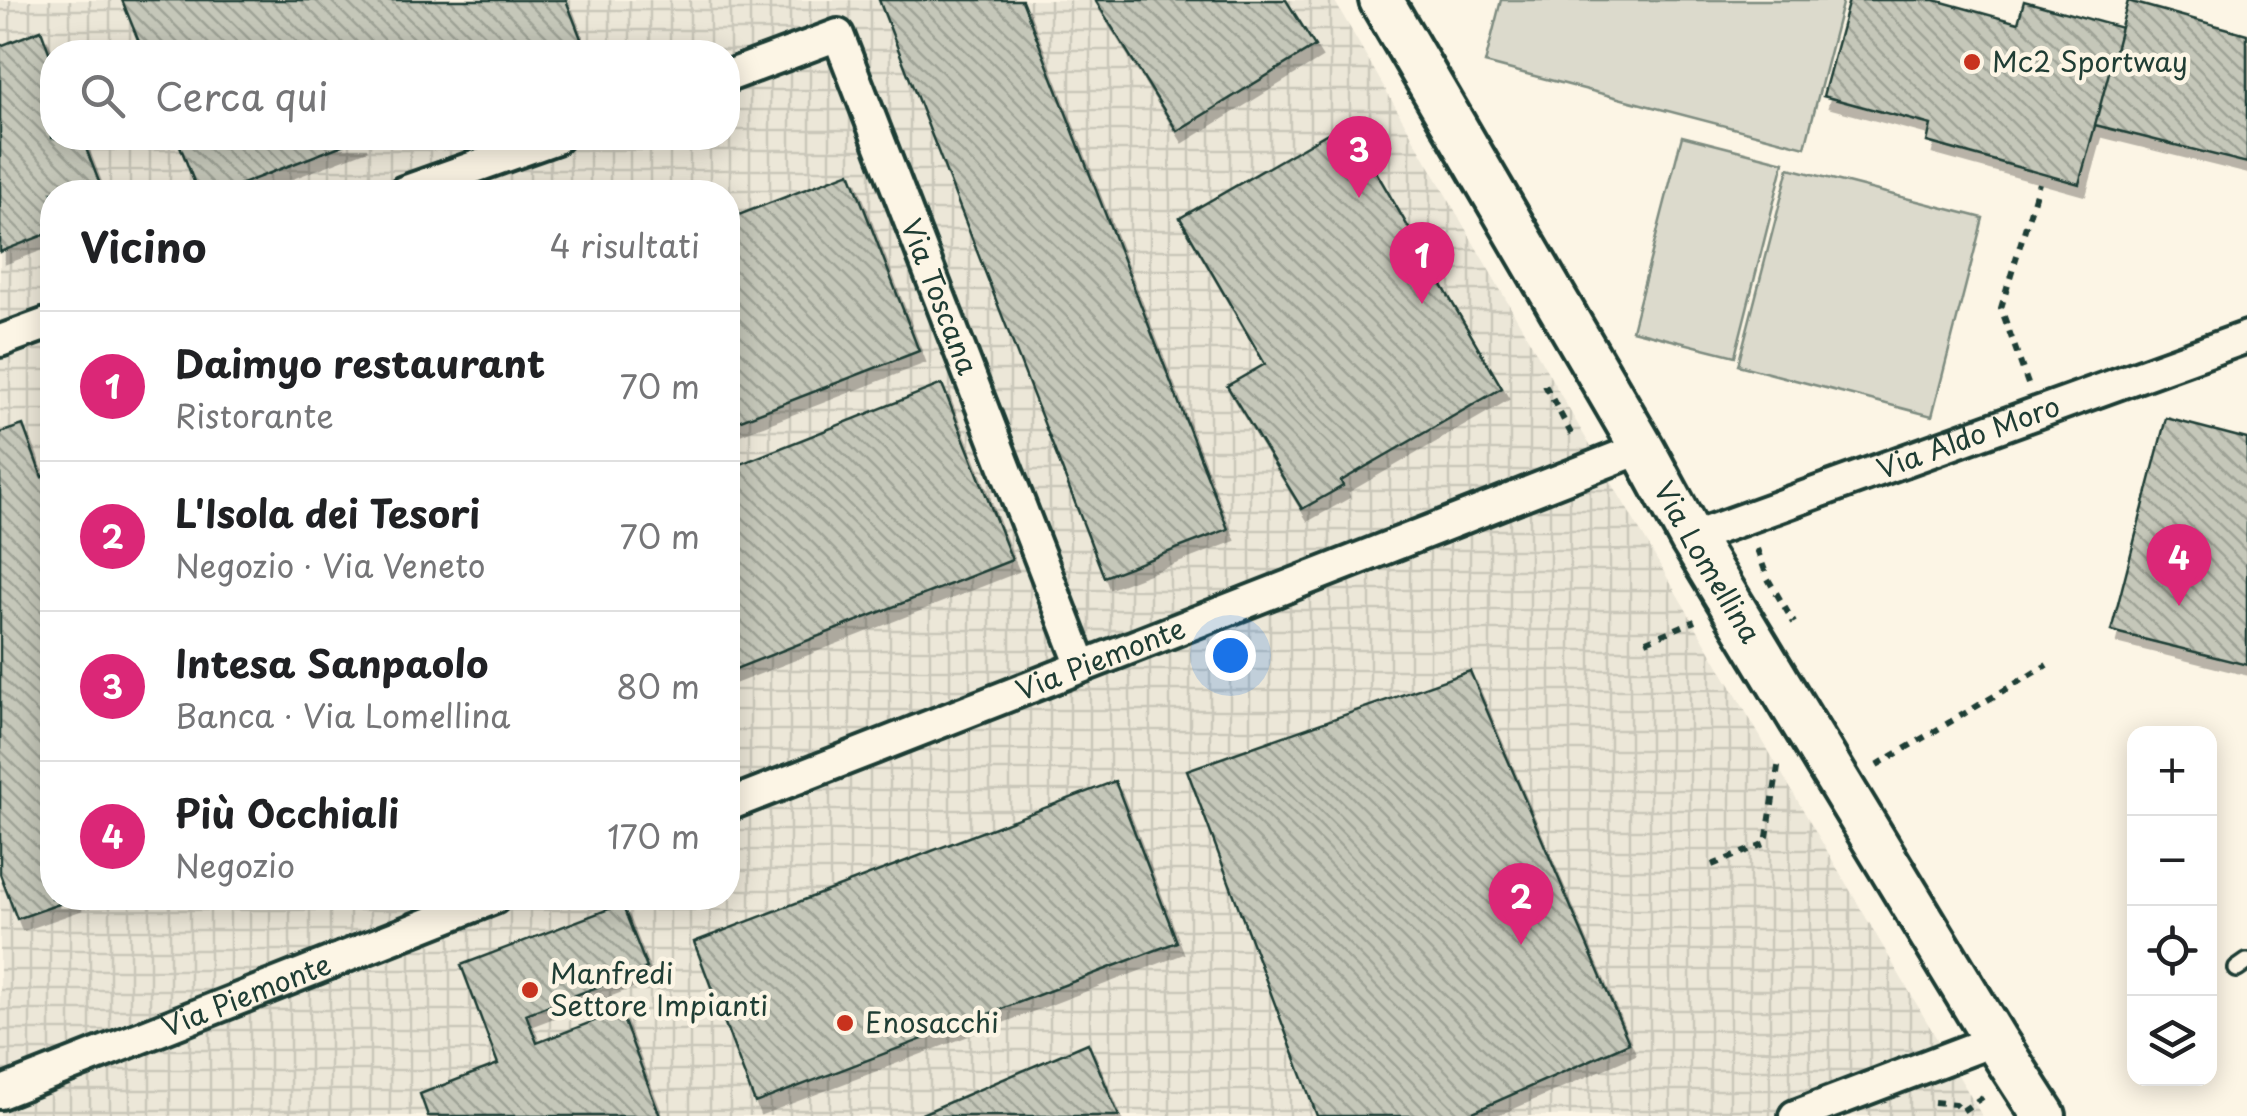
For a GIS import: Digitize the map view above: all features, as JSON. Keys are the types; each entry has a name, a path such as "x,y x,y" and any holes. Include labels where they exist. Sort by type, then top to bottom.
{"main road":[{"name":"Via Lomellina","path":"1380,0 1692,538 1994,1040 2044,1116"}],"street":[{"name":"Via Toscana","path":"740,72 838,36 1082,666"},
{"path":"438,180 522,150"},
{"path":"0,341 40,326"},
{"name":"Via Aldo Moro","path":"1692,538 2247,337"},
{"name":"Via Piemonte","path":"740,801 1642,448"},
{"name":"Via Piemonte","path":"0,1093 464,910"},
{"path":"1795,1116 1994,1040"},
{"path":"0,1093 9,1116"}],"path":[{"path":"2038,413 2001,308 2039,183"},
{"path":"1544,384 1590,468"},
{"path":"1877,766 2048,665"},
{"path":"1712,864 1766,843 1779,760"}],"shaded area":[{"path":"0,0 1334,0 1982,1116 0,1116"},
{"path":"1501,0 1843,0 1805,147 1485,63"},
{"path":"1682,136 1784,162 1735,356 1632,330"},
{"path":"1789,168 1983,218 1932,416 1738,365"}],"building":[{"path":"122,0 566,0 582,40 138,40"},
{"path":"879,0 1022,0 1228,529 1104,577"},
{"path":"1095,0 1286,0 1315,46 1177,131"},
{"name":"Mc2 Sportway","path":"1849,0 1935,0 2018,23 2024,1 2122,28 2079,184 1927,142 1931,125 1823,96"},
{"path":"2128,1 2247,34 2247,163 2095,125"},
{"path":"41,30 45,40 40,40 40,150 87,150 98,180 40,180 40,237 0,252 0,46"},
{"path":"1347,122 1502,388 1341,481 1343,486 1302,509 1227,386 1265,364 1180,218"},
{"path":"182,150 330,150 252,180 193,180"},
{"path":"850,172 919,351 740,420 740,214"},
{"path":"942,384 1012,560 740,667 740,464"},
{"path":"2166,418 2247,439 2247,665 2111,631"},
{"path":"23,425 40,472 42,910 17,919 0,874 0,433"},
{"path":"1470,671 1629,1043 1464,1116 1317,1116 1187,770"},
{"name":"Enosacchi","path":"1115,781 1177,942 755,1103 694,942"},
{"name":"Manfredi Settore Impianti","path":"606,910 624,910 647,968 526,1014 537,1043 620,1011 660,1116 428,1116 420,1094 498,1064 461,965"},
{"path":"1088,1043 1119,1116 917,1116"}],"place":[{"name":"Mc2 Sportway","path":"1972,62"},
{"name":"Intesa Sanpaolo","path":"1359,198"},
{"name":"Daimyo restaurant","path":"1422,304"},
{"name":"Più Occhiali","path":"2179,606"},
{"name":"L'Isola dei Tesori","path":"1521,945"},
{"name":"Manfredi Settore Impianti","path":"530,990"},
{"name":"Enosacchi","path":"845,1023"}]}
